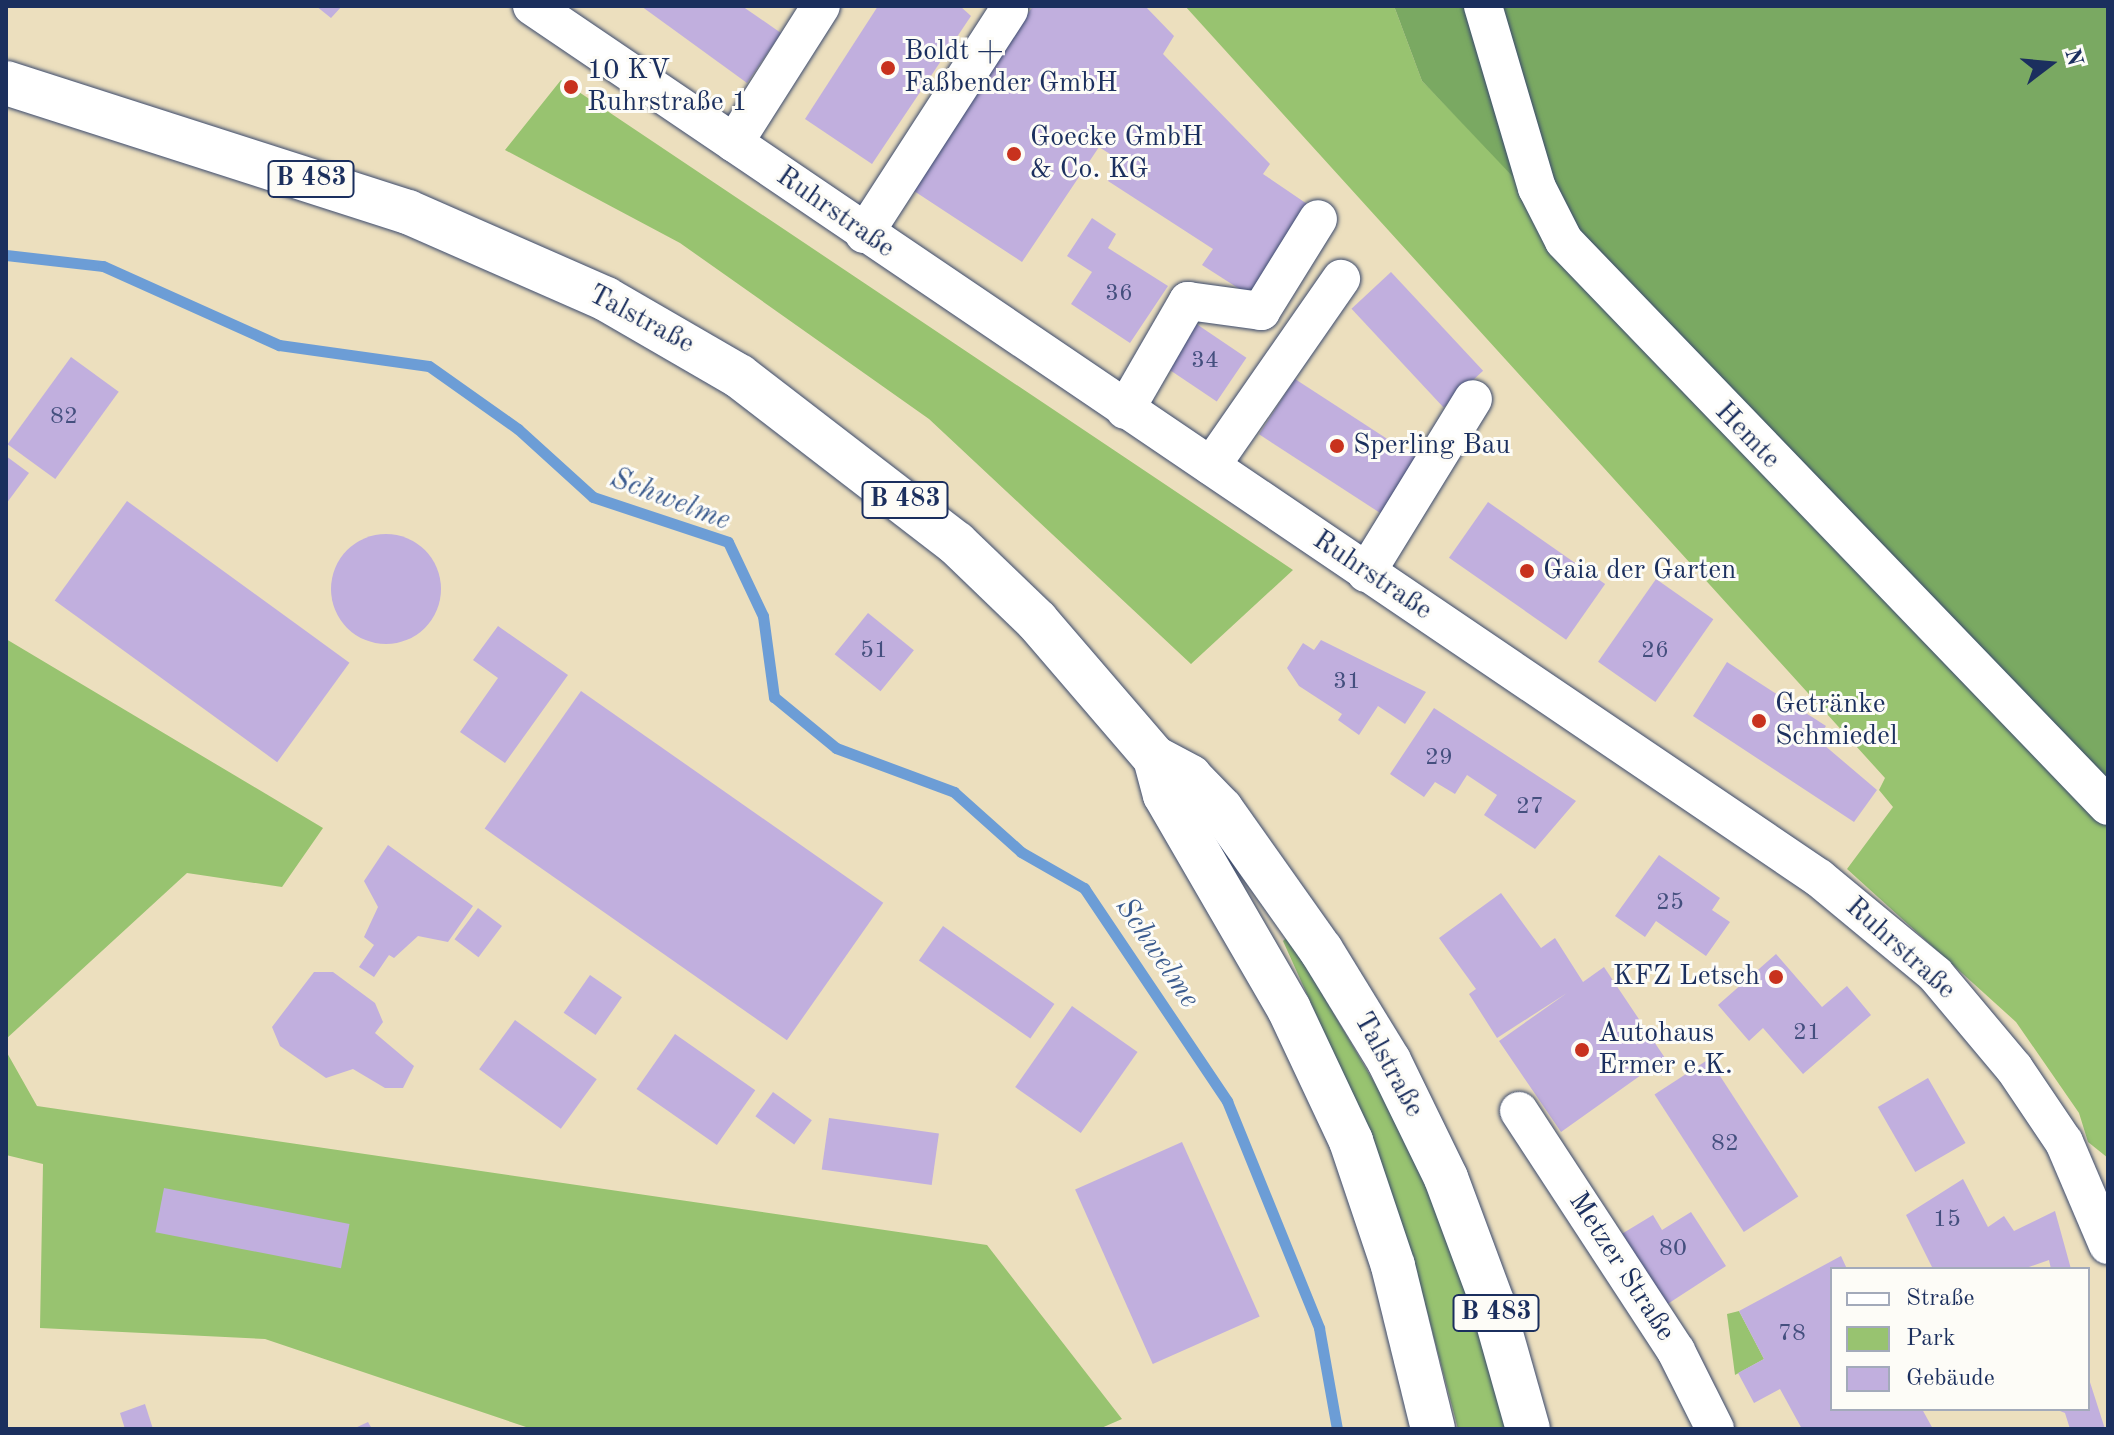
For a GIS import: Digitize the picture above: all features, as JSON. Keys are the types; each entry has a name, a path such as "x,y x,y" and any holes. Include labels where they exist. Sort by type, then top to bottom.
{"main road":[{"name":"Talstraße","path":"6,83 408,212 663,329 806,423 956,543 1037,621 1155,758 1190,777 1221,809 1389,1061 1471,1241 1528,1429"},
{"name":"Talstraße","path":"1155,758 1165,795 1289,1009 1351,1141 1393,1266 1433,1429"}],"street":[{"name":"Ruhrstraße","path":"532,6 864,234 1819,878 1935,974 2064,1142 2105,1224"},
{"path":"734,143 821,6"},
{"name":"Hemte","path":"1483,6 1537,188 1564,241 1599,285 2108,806"},
{"path":"864,234 1009,10"},
{"path":"1125,410 1188,301 1261,311 1318,219"},
{"path":"1211,466 1341,279"},
{"path":"1366,573 1473,399"},
{"name":"Metzer Straße","path":"1519,1111 1676,1351 1715,1429"}],"green space":[{"path":"1185,6 1394,6 1422,81 2108,790 2108,1158 2088,1142 2079,1113 2016,1022 1847,869 1893,807 1879,790 1885,778"},
{"path":"1394,6 2108,6 2108,790 1983,672 1422,81"},
{"path":"561,80 1293,570 1191,664 929,419 680,243 505,150"},
{"path":"6,639 323,828 282,887 187,873 6,1039"},
{"path":"1288,936 1407,1138 1466,1282 1508,1429 1458,1429 1421,1288 1356,1103 1283,941"},
{"path":"6,1051 37,1106 987,1245 1122,1419 1099,1429 532,1429 265,1339 40,1328 43,1164 6,1155"},
{"path":"1739,1311 1764,1359 1735,1375 1727,1314"}],"building":[{"path":"316,6 342,6 331,18"},
{"path":"641,6 742,6 781,33 747,83"},
{"name":"Boldt + Faßbender GmbH","path":"878,6 960,6 971,16 872,164 805,119"},
{"name":"Goecke GmbH & Co. KG","path":"1033,6 1145,6 1174,36 1163,54 1270,164 1263,174 1313,208 1252,297 1202,265 1213,249 1108,181 1121,161 1099,147 1022,262 911,189"},
{"path":"568,81 577,87 574,92 565,86"},
{"path":"1092,218 1116,234 1108,248 1168,286 1130,343 1071,304 1092,272 1067,256"},
{"path":"1391,272 1483,371 1444,408 1352,309"},
{"path":"1195,323 1246,358 1217,402 1165,367"},
{"path":"71,357 119,392 55,479 8,444"},
{"name":"Sperling Bau","path":"1295,379 1417,458 1381,513 1259,434"},
{"path":"6,456 29,473 6,504"},
{"path":"127,501 349,663 277,762 55,601"},
{"name":"Gaia der Garten","path":"1488,502 1605,584 1566,640 1449,558"},
{"path":"386,534 407,538 425,550 437,568 441,589 437,610 425,628 407,640 386,644 365,640 347,628 335,610 331,589 335,568 347,550 365,538"},
{"path":"1656,579 1713,619 1655,702 1598,662"},
{"path":"868,613 914,650 880,691 835,654"},
{"path":"498,626 568,675 505,763 460,732 498,678 473,660"},
{"path":"1321,640 1426,692 1405,724 1378,706 1359,735 1338,720 1342,714 1299,686 1287,668 1303,643 1314,650"},
{"name":"Getränke Schmiedel","path":"1727,662 1826,726 1817,739 1877,790 1854,822 1693,716"},
{"path":"581,691 883,903 787,1040 485,829"},
{"path":"1434,708 1576,801 1535,849 1484,815 1497,795 1467,775 1455,794 1435,782 1424,797 1390,774"},
{"path":"388,845 473,906 448,942 418,936 394,958 389,955 374,977 359,967 374,945 364,937 378,907 364,881"},
{"path":"1659,855 1720,898 1712,910 1730,922 1706,956 1656,921 1645,937 1615,916"},
{"path":"1501,893 1541,948 1555,938 1583,982 1604,967 1665,1058 1561,1132 1499,1041 1567,993 1497,1038 1469,994 1476,989 1439,938"},
{"path":"478,908 502,926 478,957 455,939"},
{"path":"943,926 1054,1004 1030,1038 919,960"},
{"path":"1776,954 1822,1007 1847,986 1871,1015 1803,1074 1763,1028 1749,1041 1718,1005"},
{"path":"314,972 333,972 375,1003 383,1022 375,1033 414,1066 403,1088 385,1088 353,1069 326,1078 280,1046 272,1027"},
{"path":"590,975 622,997 596,1035 564,1013"},
{"path":"1072,1006 1138,1052 1081,1133 1015,1087"},
{"path":"515,1020 597,1079 561,1129 479,1069"},
{"path":"675,1034 755,1090 717,1145 637,1089"},
{"path":"1709,1059 1798,1197 1744,1232 1654,1094"},
{"path":"1928,1078 1966,1143 1915,1172 1878,1107"},
{"path":"773,1092 812,1120 794,1144 755,1116"},
{"path":"829,1118 939,1133 932,1185 822,1169"},
{"path":"1182,1142 1260,1316 1153,1364 1075,1190"},
{"path":"1963,1179 1988,1227 2004,1216 2014,1231 2055,1211 2070,1267 2051,1267 2049,1260 2029,1267 1932,1267 1906,1215"},
{"path":"164,1188 350,1224 341,1268 155,1232"},
{"path":"1691,1212 1726,1266 1666,1305 1620,1235 1653,1215 1662,1230"},
{"path":"1841,1256 1846,1267 1830,1267 1830,1411 1923,1411 1933,1429 1802,1429 1780,1389 1754,1403 1738,1373 1764,1359 1739,1311"},
{"path":"2090,1382 2105,1429 2070,1429 2065,1413 2060,1411 2090,1411"},
{"path":"145,1404 153,1429 125,1429 120,1413"},
{"path":"368,1422 372,1429 353,1429"}],"waterway":[{"name":"Schwelme","path":"6,255 103,266 279,345 429,366 518,429 593,497 728,542 763,616 774,697 836,748 954,792 1021,852 1084,888 1227,1101 1319,1328 1337,1429"}],"place":[{"name":"Boldt + Faßbender GmbH","path":"888,68"},
{"name":"10 KV Ruhrstraße 1","path":"571,87"},
{"name":"Goecke GmbH & Co. KG","path":"1014,154"},
{"name":"Sperling Bau","path":"1337,446"},
{"name":"Gaia der Garten","path":"1527,571"},
{"name":"Getränke Schmiedel","path":"1759,721"},
{"name":"KFZ Letsch","path":"1776,977"},
{"name":"Autohaus Ermer e.K.","path":"1582,1050"}]}
